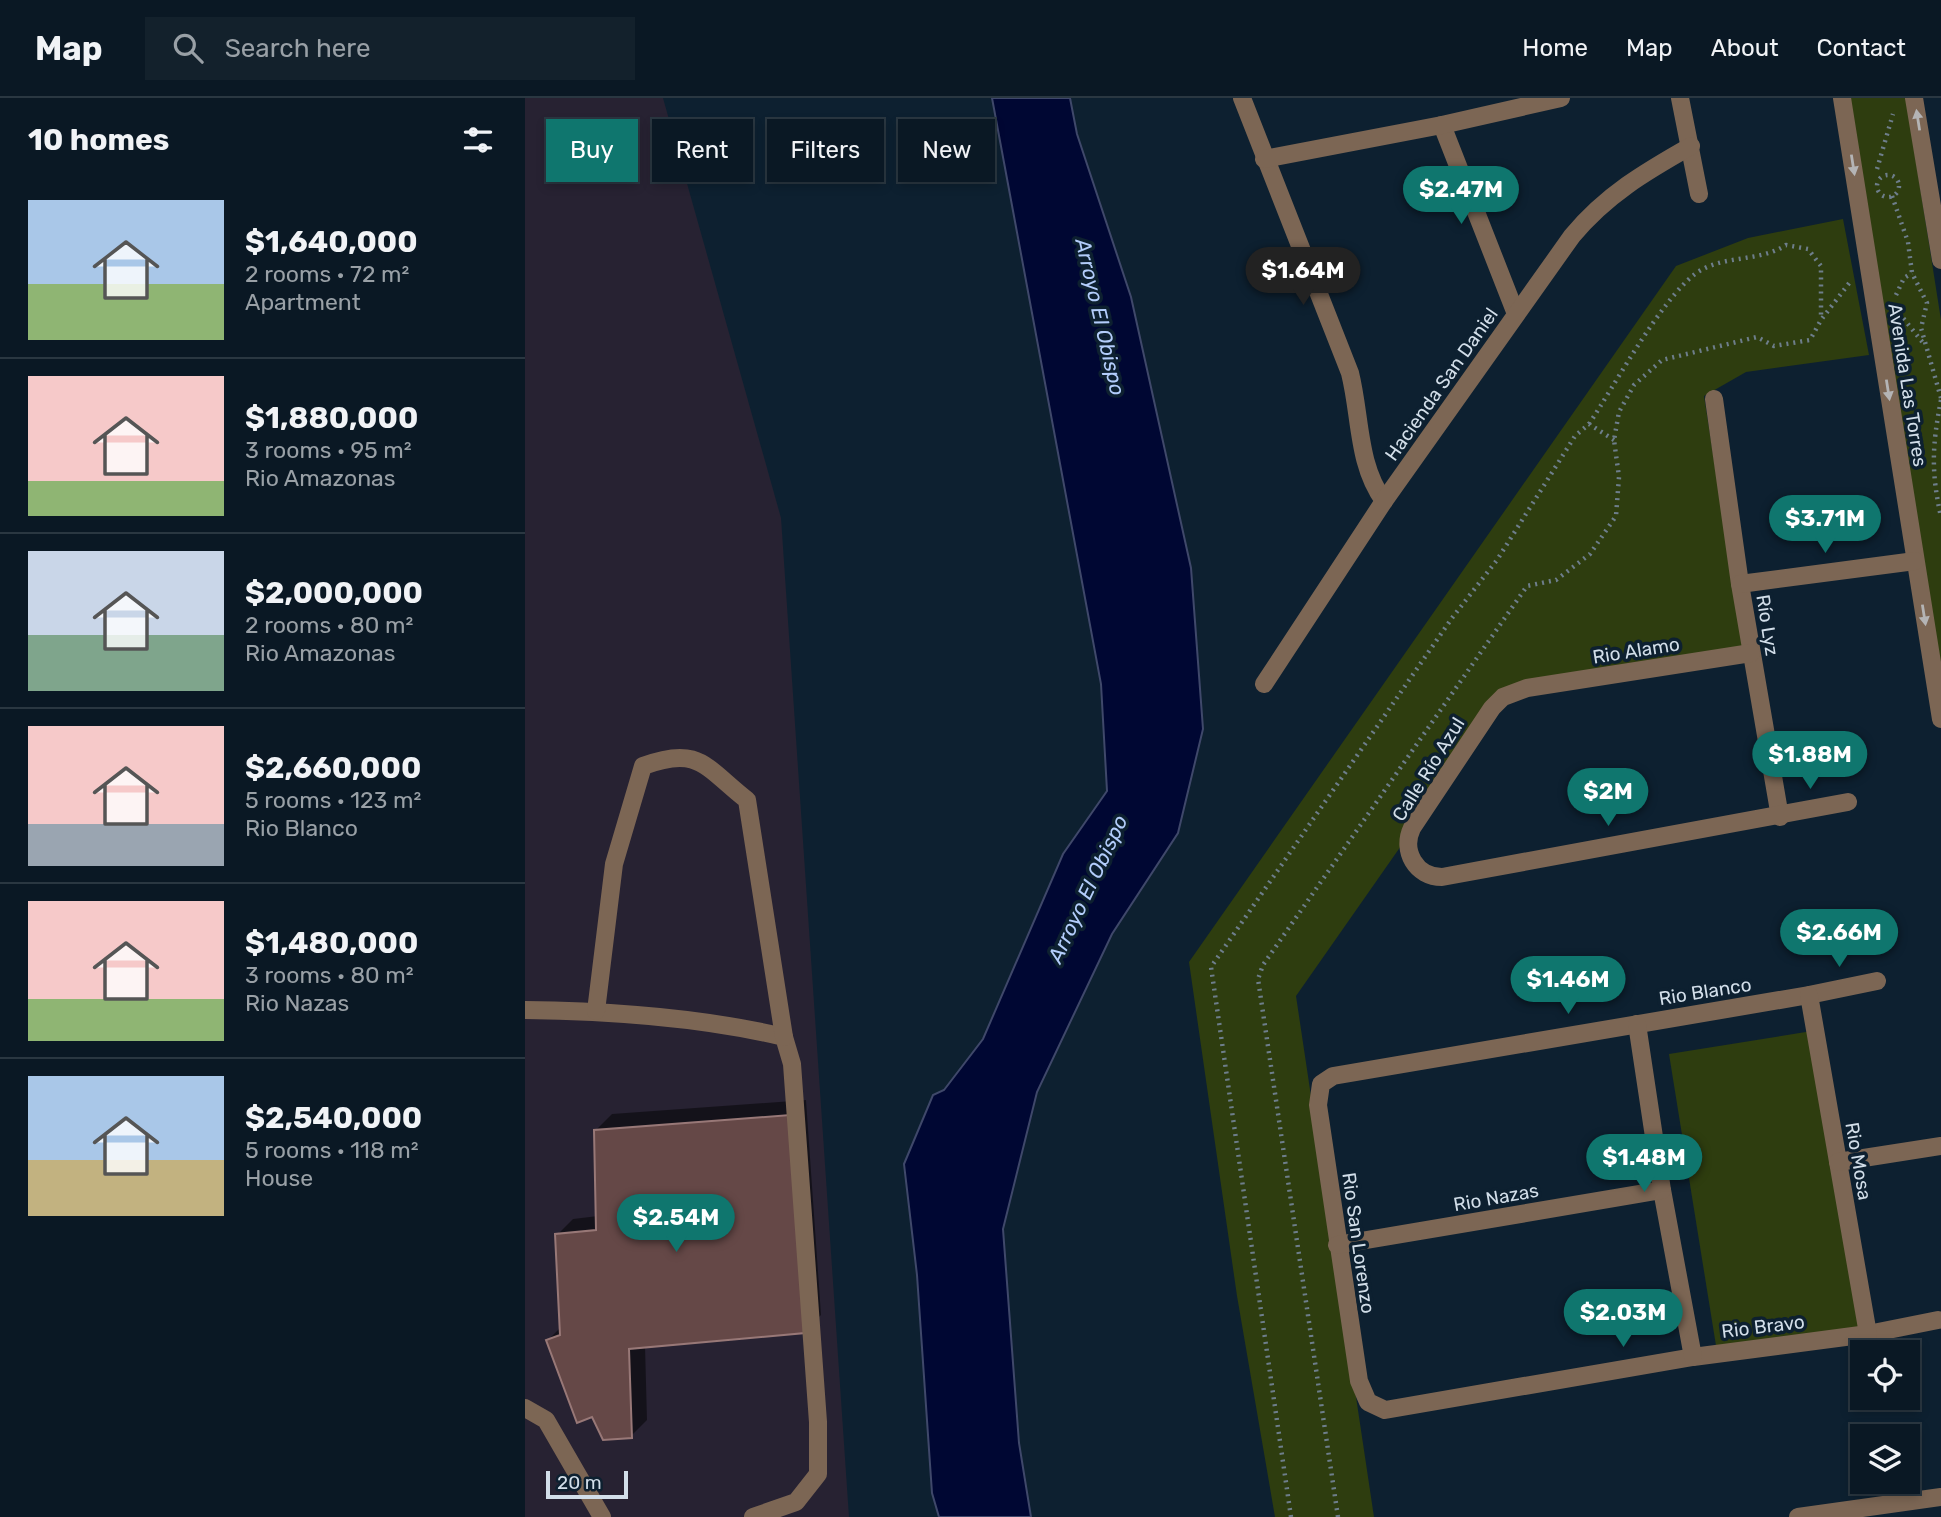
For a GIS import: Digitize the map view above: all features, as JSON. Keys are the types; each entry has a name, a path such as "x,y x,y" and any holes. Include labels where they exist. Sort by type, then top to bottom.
{"street":[{"path":"1241,98 1350,373 1359,410 1363,459 1370,482 1384,502"},
{"path":"1264,159 1442,125 1561,98"},
{"path":"1680,98 1699,194"},
{"name":"Avenida Las Torres","path":"1842,98 1941,719"},
{"path":"1915,98 1935,185 1941,260"},
{"path":"1442,125 1516,314"},
{"name":"Hacienda San Daniel","path":"1264,684 1384,502 1594,208 1626,182 1691,146"},
{"name":"Río Lyz","path":"1714,399 1740,584 1780,817"},
{"path":"1740,584 1915,561"},
{"name":"Rio Alamo","path":"1527,688 1751,653"},
{"name":"Calle Río Azul","path":"1527,688 1503,697 1492,708 1409,835 1408,849 1414,864 1427,874 1442,877 1780,817"},
{"path":"596,1011 614,864 643,766 670,756 693,757 747,800 784,1037 792,1064 818,1422 818,1474 796,1502 753,1517"},
{"path":"1780,817 1848,802"},
{"name":"Rio Blanco","path":"1333,1076 1877,981"},
{"name":"Rio Mosa","path":"1809,995 1868,1334"},
{"path":"525,1010 596,1011 756,1031 784,1037"},
{"path":"1637,1024 1693,1357"},
{"name":"Rio San Lorenzo","path":"1333,1076 1321,1084 1318,1105 1337,1245 1363,1394 1373,1407 1385,1410"},
{"path":"1838,1162 1941,1146"},
{"name":"Rio Nazas","path":"1337,1245 1663,1190"},
{"name":"Rio Bravo","path":"1385,1410 1693,1357 1868,1334 1938,1320"},
{"path":"525,1408 546,1420 602,1517"},
{"path":"1798,1517 1894,1511 1941,1497"}],"path":[{"path":"1892,196 1880,193 1876,170 1895,109"},
{"path":"1879,180 1888,175 1897,180 1898,191 1892,196"},
{"path":"1892,196 1908,242 1912,273 1927,303 1920,328 1929,351 1941,399 1932,444 1934,485 1941,517"},
{"path":"1291,1517 1211,967 1444,629 1497,560 1575,436 1589,424 1671,300 1695,275 1717,262 1770,255 1786,245 1808,249 1821,266 1821,320"},
{"path":"1912,273 1904,278 1897,290 1895,303 1929,351"},
{"path":"1338,1517 1258,979 1263,965 1527,586 1556,580 1590,554 1616,516 1619,477 1614,440 1619,412 1635,385 1661,360 1757,337 1774,346 1810,340 1821,320 1852,279"},
{"path":"1589,424 1614,440"}],"shaded area":[{"path":"525,98 663,98 669,119 652,119 652,182 687,182 781,518 849,1517 525,1517"}],"green space":[{"path":"1844,98 1906,98 1941,320 1941,688"},
{"path":"1843,219 1869,355 1746,372 1704,396 1744,654 1508,693 1296,996 1374,1517 1275,1517 1237,1296 1189,962 1676,266 1748,238"},
{"path":"1812,1031 1860,1336 1718,1358 1669,1054"}],"water":[{"name":"Arroyo El Obispo","path":"992,98 1070,98 1077,134 1131,297 1191,568 1203,729 1178,833 1112,934 1037,1092 1003,1229 1019,1443 1031,1517 939,1517 932,1493 917,1275 904,1164 933,1095 944,1090 983,1039 1063,854 1107,791 1101,684"}],"building":[{"path":"790,1115 805,1333 629,1349 632,1438 603,1440 592,1417 577,1423 546,1340 560,1335 555,1234 596,1230 594,1130"}]}
